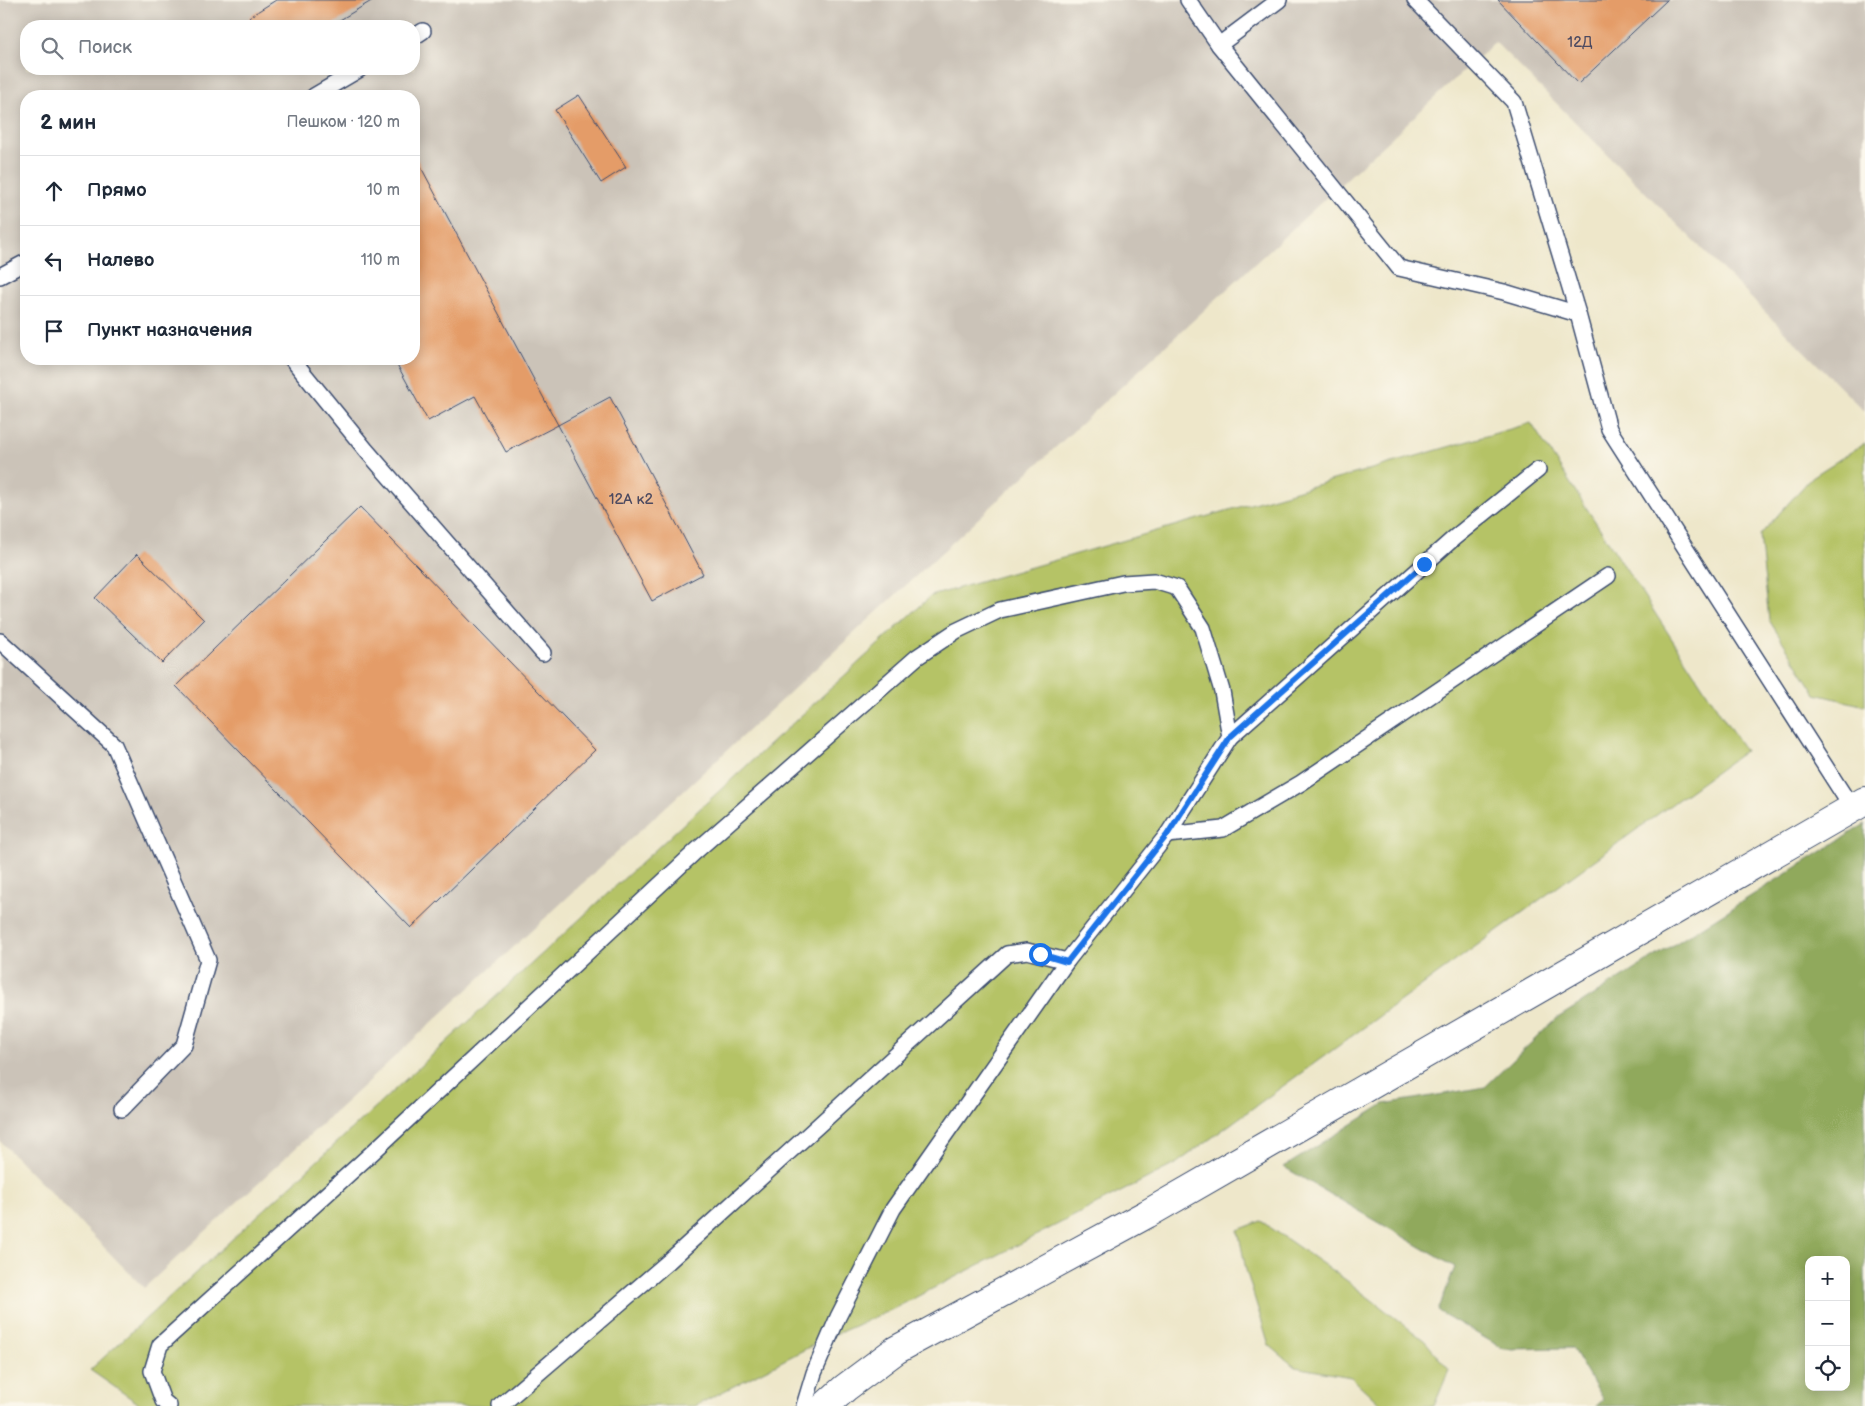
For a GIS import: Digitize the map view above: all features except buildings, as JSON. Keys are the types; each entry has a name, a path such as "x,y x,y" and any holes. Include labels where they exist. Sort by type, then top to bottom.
{"street":[{"path":"825,1406 845,1388 896,1350 1156,1210 1858,805"}],"lane":[{"path":"1188,0 1219,45 1399,268 1504,292 1578,314"},
{"path":"1219,45 1280,0"},
{"path":"1416,0 1514,102 1578,314 1609,429 1858,805"},
{"path":"324,90 350,75"},
{"path":"0,276 20,265"},
{"path":"297,365 366,450 543,653"},
{"path":"804,1406 814,1373 838,1317 893,1209 1067,962 1167,835 1230,737 1454,538 1538,470"},
{"path":"1167,835 1223,830 1300,783 1608,576"},
{"path":"169,1406 163,1401 152,1371 160,1345 373,1152 695,852 917,657 956,630 1000,610 1123,583 1154,581 1177,588 1203,628 1222,690 1230,737"},
{"path":"0,641 114,745 208,960 184,1045 122,1109"},
{"path":"500,1406 668,1262 1007,954 1027,951 1067,962"}],"shaded area":[{"path":"0,0 1865,0 1865,412 1495,42 144,1288 0,1141"}],"green space":[{"path":"1531,423 1745,751 1177,1163 893,1309 825,1339 695,1406 142,1406 90,1370 931,596"},
{"path":"1865,443 1865,706 1816,694 1769,620 1760,535 1812,477"},
{"path":"1865,824 1865,1406 1596,1406 1603,1400 1572,1348 1504,1349 1438,1311 1455,1267 1284,1167 1384,1104 1485,1087 1556,1019"},
{"path":"1261,1221 1346,1280 1425,1341 1449,1370 1434,1406 1382,1406 1351,1377 1295,1367 1269,1345 1246,1270 1238,1230"}],"route":[{"path":"1040,954 1067,962 1167,835 1230,737 1424,564"}]}
